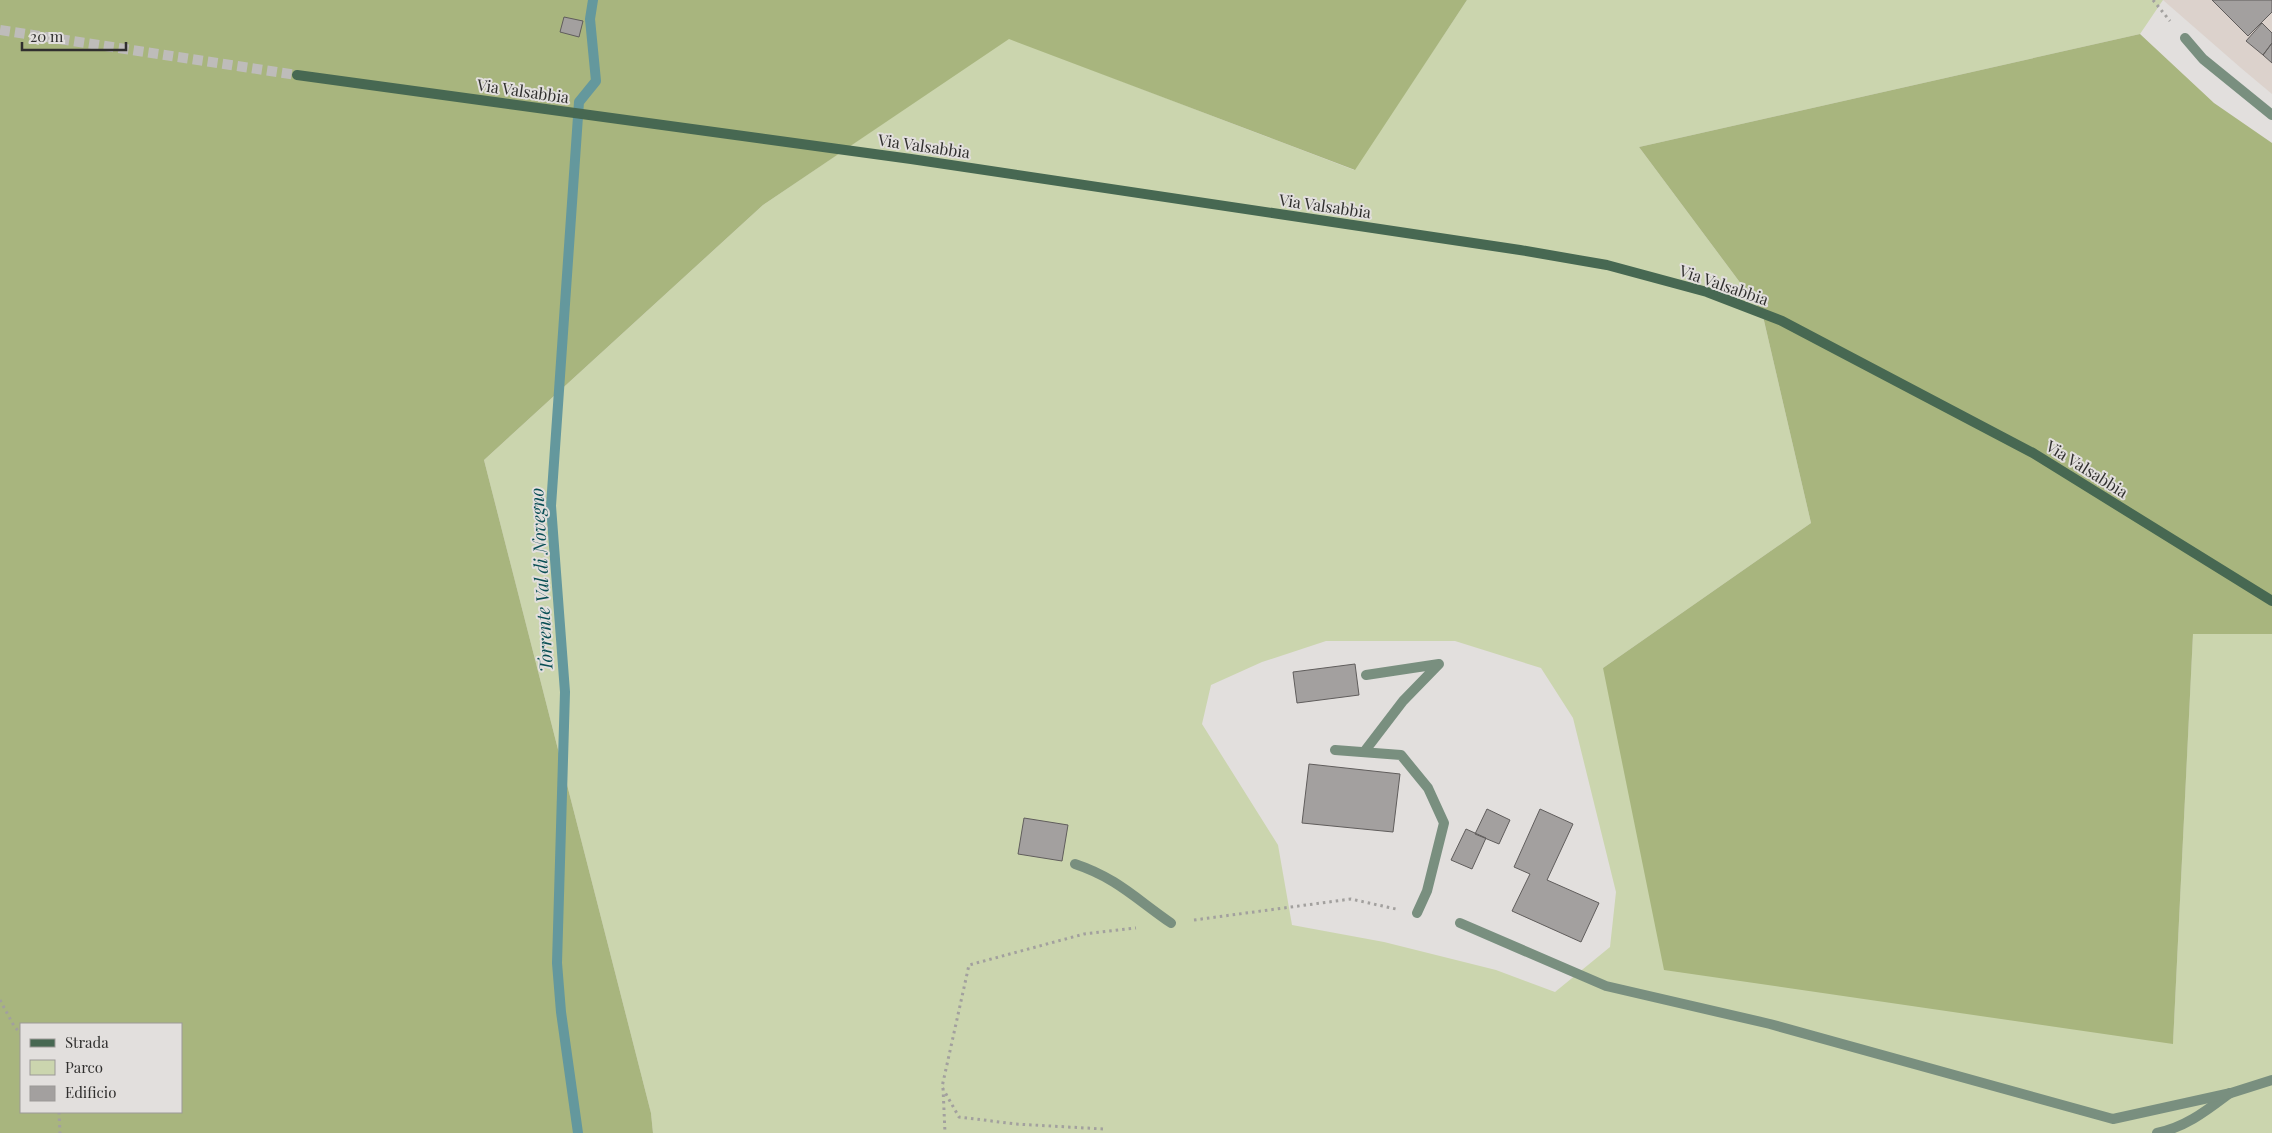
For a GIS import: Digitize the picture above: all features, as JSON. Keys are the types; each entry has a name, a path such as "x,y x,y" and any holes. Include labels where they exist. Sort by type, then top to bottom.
{"main road":[{"name":"Via Valsabbia","path":"297,75 911,159 1520,250 1607,265 1707,292 1782,321 2033,454 2272,601"}],"street":[{"path":"2185,38 2204,59 2272,115"},
{"path":"1364,752 1403,701 1439,664 1366,675"},
{"path":"1335,750 1401,754 1428,788 1444,823 1427,891 1417,913"},
{"path":"1075,864 1098,872 1120,884 1171,923"},
{"path":"1460,923 1606,986 1770,1024 2113,1119 2231,1093 2272,1080"},
{"path":"2157,1133 2170,1130 2196,1118 2231,1093"}],"path":[{"path":"2153,0 2162,12"},
{"path":"944,1133 942,1088 969,965 1084,934 1351,899 1417,913"},
{"path":"0,1000 14,1026 20,1033"},
{"path":"942,1088 959,1117 1016,1124 1102,1129"},
{"path":"59,1113 60,1133"}],"shaded area":[{"path":"2163,0 2272,0 2272,94 2241,68"}],"green space":[{"path":"0,0 1467,0 1355,170 1009,39 763,205 484,460 651,1113 653,1133 0,1133"},
{"path":"1467,0 2163,0 2140,34 1639,147 1762,312 1811,523 1603,668 2173,1043 2193,633 2272,634 2272,1133 653,1133 651,1113 484,460 763,205 1009,38 1354,170","holes":["1326,641 1455,641 1541,668 1573,718 1616,892 1610,947 1555,992 1496,970 1384,942 1292,925 1278,845 1202,724 1211,685 1262,662"]},
{"path":"2140,34 2214,103 2272,143 2272,634 2193,634 2173,1044 1664,970 1603,668 1811,523 1762,312 1639,147"}],"building":[{"path":"2212,0 2272,0 2272,12 2248,36"},
{"path":"564,17 583,21 579,37 560,32"},
{"path":"2262,23 2272,33 2272,43 2263,55 2246,41"},
{"path":"2272,43 2272,63 2263,55"},
{"path":"1355,664 1359,695 1297,703 1293,672"},
{"path":"1309,764 1400,774 1393,832 1302,823"},
{"path":"1487,809 1510,820 1499,844 1475,834"},
{"path":"1540,809 1573,824 1547,880 1599,903 1581,942 1512,911 1530,874 1514,867"},
{"path":"1024,818 1068,825 1062,861 1018,854"},
{"path":"1466,829 1486,838 1472,869 1451,860"}],"waterway":[{"name":"Torrente Val di Novegno","path":"578,1133 561,1012 557,963 565,692 551,506 579,102 596,81 590,19 593,0"}],"tunnel":[{"path":"0,30 297,75"}]}
